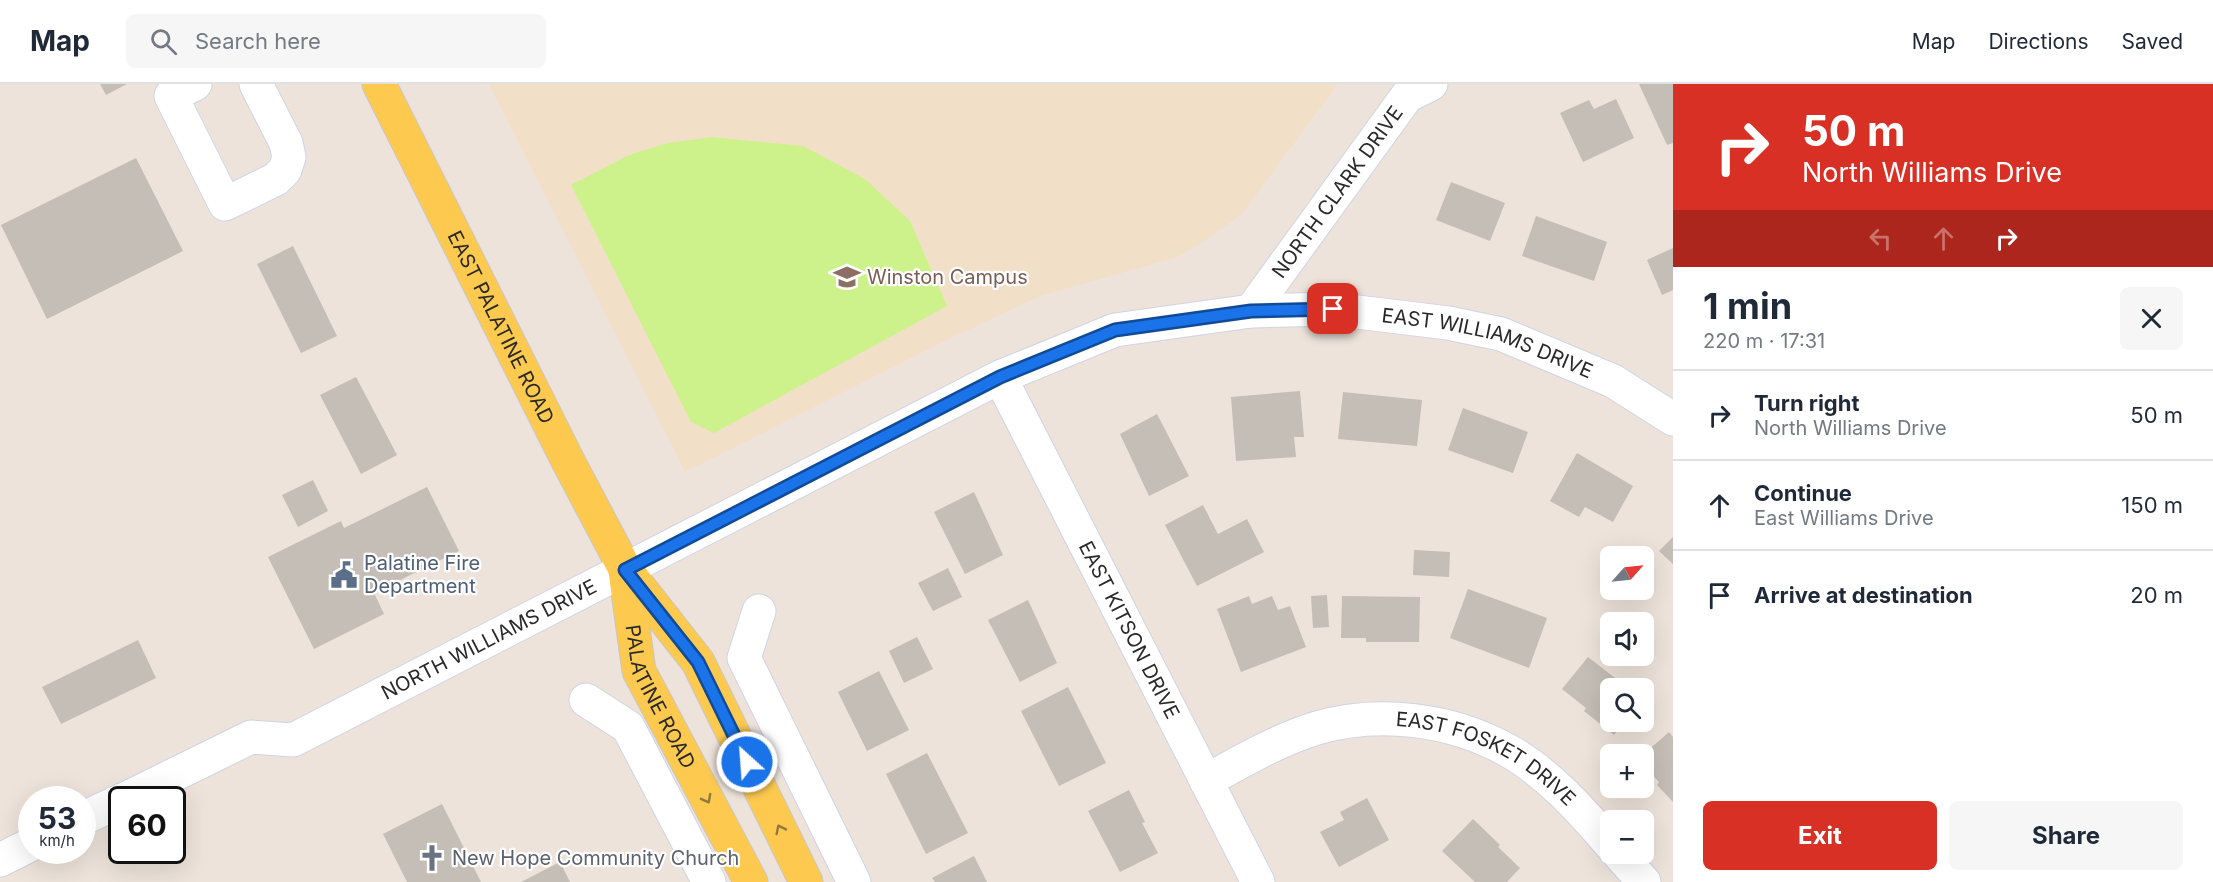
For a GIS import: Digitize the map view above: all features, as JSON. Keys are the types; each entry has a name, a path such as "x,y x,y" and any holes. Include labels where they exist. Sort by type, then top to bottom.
{"main road":[{"name":"EAST PALATINE ROAD","path":"379,84 625,570"},
{"name":"PALATINE ROAD","path":"625,570 639,671 751,882"},
{"name":"PALATINE ROAD","path":"625,570 698,662 806,882"}],"street":[{"path":"195,84 171,96 225,204 276,179 285,170 289,157 286,143 256,84"},
{"name":"NORTH CLARK DRIVE","path":"1251,311 1411,88"},
{"name":"EAST WILLIAMS DRIVE","path":"1251,311 1333,309 1448,323 1501,334 1613,381 1673,419"},
{"name":"NORTH WILLIAMS DRIVE","path":"151,786 251,737 293,740 1000,377 1115,330 1251,311"},
{"name":"EAST KITSON DRIVE","path":"1000,377 1258,882"},
{"path":"759,611 744,658 854,882"},
{"name":"PALATINE ROAD","path":"586,700 628,727 709,882"},
{"name":"EAST FOSKET DRIVE","path":"1206,781 1294,736 1339,723 1373,718 1411,720 1443,725 1477,735 1509,751 1542,775 1580,810 1600,833"},
{"path":"0,860 18,851"},
{"path":"1628,864 1644,882"}],"shaded area":[{"name":"Winston Campus","path":"489,84 1338,84 1242,214 1202,243 1175,258 1040,296 951,338 685,472"}],"green space":[{"path":"712,137 803,146 865,179 910,221 947,306 714,433 691,422 571,185 629,155 668,143"}],"building":[{"path":"100,84 127,84 106,95"},
{"path":"1639,84 1673,84 1673,143 1667,145"},
{"path":"1616,99 1634,138 1583,162 1560,113 1589,100 1594,109"},
{"path":"136,158 183,251 47,319 1,225"},
{"path":"1451,182 1505,203 1490,241 1436,220"},
{"path":"1536,216 1607,242 1594,281 1522,256"},
{"path":"293,246 337,336 301,353 257,264"},
{"path":"1673,248 1673,290 1662,295 1647,260"},
{"path":"356,377 397,455 361,474 320,395"},
{"path":"1300,391 1304,437 1294,437 1296,457 1236,461 1231,397"},
{"path":"1343,392 1422,400 1417,446 1338,439"},
{"path":"1463,408 1528,432 1513,473 1448,450"},
{"path":"1157,414 1189,476 1149,496 1120,434"},
{"path":"1577,453 1633,486 1613,522 1585,507 1579,517 1550,501"},
{"path":"313,480 328,511 298,527 282,495"},
{"name":"Palatine Fire Department","path":"427,487 459,551 374,593 384,614 314,649 268,557 341,521 344,528"},
{"path":"974,492 1003,555 965,574 934,512"},
{"path":"1203,505 1218,534 1247,519 1264,552 1197,586 1165,525"},
{"path":"1673,537 1673,564 1659,551"},
{"path":"1414,550 1450,552 1449,577 1413,575"},
{"path":"948,568 962,597 933,611 918,583"},
{"path":"1468,589 1547,618 1529,668 1450,638"},
{"path":"1327,595 1329,627 1313,628 1311,596"},
{"path":"1249,596 1252,604 1272,596 1278,610 1290,606 1306,647 1241,672 1217,609"},
{"path":"1342,596 1420,597 1419,642 1366,642 1366,638 1341,638"},
{"path":"1028,600 1057,663 1020,682 988,620"},
{"path":"917,637 933,669 904,683 889,651"},
{"path":"138,640 156,678 61,724 42,687"},
{"path":"1588,657 1615,678 1600,678 1600,724 1584,711 1586,708 1562,689"},
{"path":"879,671 909,730 867,751 838,692"},
{"path":"1068,687 1106,763 1059,786 1021,711"},
{"path":"1669,732 1673,737 1673,802 1657,785 1659,782 1654,777 1654,745"},
{"path":"927,753 968,833 926,854 886,774"},
{"path":"1129,790 1145,822 1142,823 1158,853 1120,872 1088,811"},
{"path":"1367,798 1389,840 1339,867 1320,832 1344,820 1340,812"},
{"name":"New Hope Community Church","path":"442,804 481,882 407,882 383,834"},
{"path":"1473,819 1520,868 1507,882 1475,882 1442,851"},
{"path":"974,856 987,882 935,882 932,878"},
{"name":"New Hope Community Church","path":"560,862 570,882 521,882"}],"place":[{"name":"Winston Campus","path":"847,277"},
{"name":"Palatine Fire Department","path":"344,575"},
{"name":"New Hope Community Church","path":"432,858"}],"route":[{"path":"747,762 698,662 625,570 1000,377 1115,330 1251,311 1333,309"}]}
